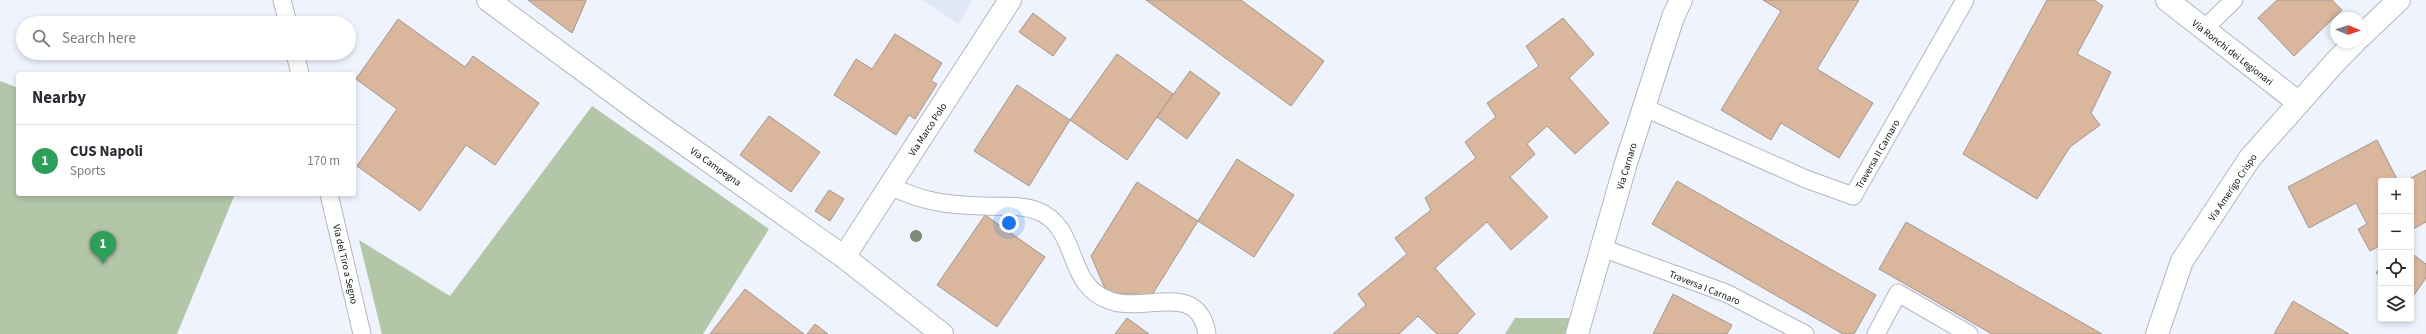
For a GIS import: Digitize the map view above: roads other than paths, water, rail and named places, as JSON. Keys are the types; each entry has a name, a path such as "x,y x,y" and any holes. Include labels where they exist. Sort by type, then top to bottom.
{"street":[{"name":"Via Campegna","path":"488,0 648,118 844,257 942,334"},
{"name":"Via Marco Polo","path":"844,257 1010,0"},
{"name":"Via Carnaro","path":"1577,334 1626,163 1673,18 1681,0"},
{"name":"Via Ronchi dei Legionari","path":"2167,0 2298,104"},
{"path":"2366,31 2399,0"},
{"name":"Via Amerigo Crispo","path":"2157,334 2182,261 2250,158 2338,58 2349,48"}],"lane":[{"path":"282,0 286,16"},
{"name":"Traversa II Carnaro","path":"1645,108 1806,179 1853,196 1965,0"},
{"path":"2204,29 2234,0"},
{"path":"297,60 300,72"},
{"path":"890,186 915,198 942,204 1022,207 1039,212 1051,220 1062,232 1072,251 1074,264 1081,278 1094,291 1111,301 1131,304 1179,301 1191,305 1200,312 1207,334"},
{"name":"Via del Tiro a Segno","path":"329,196 362,334"},
{"name":"Traversa I Carnaro","path":"1602,248 1726,293 1805,334"},
{"path":"1876,334 1898,293 1970,334"}],"place":[{"name":"CUS Napoli","path":"103,264"}]}
